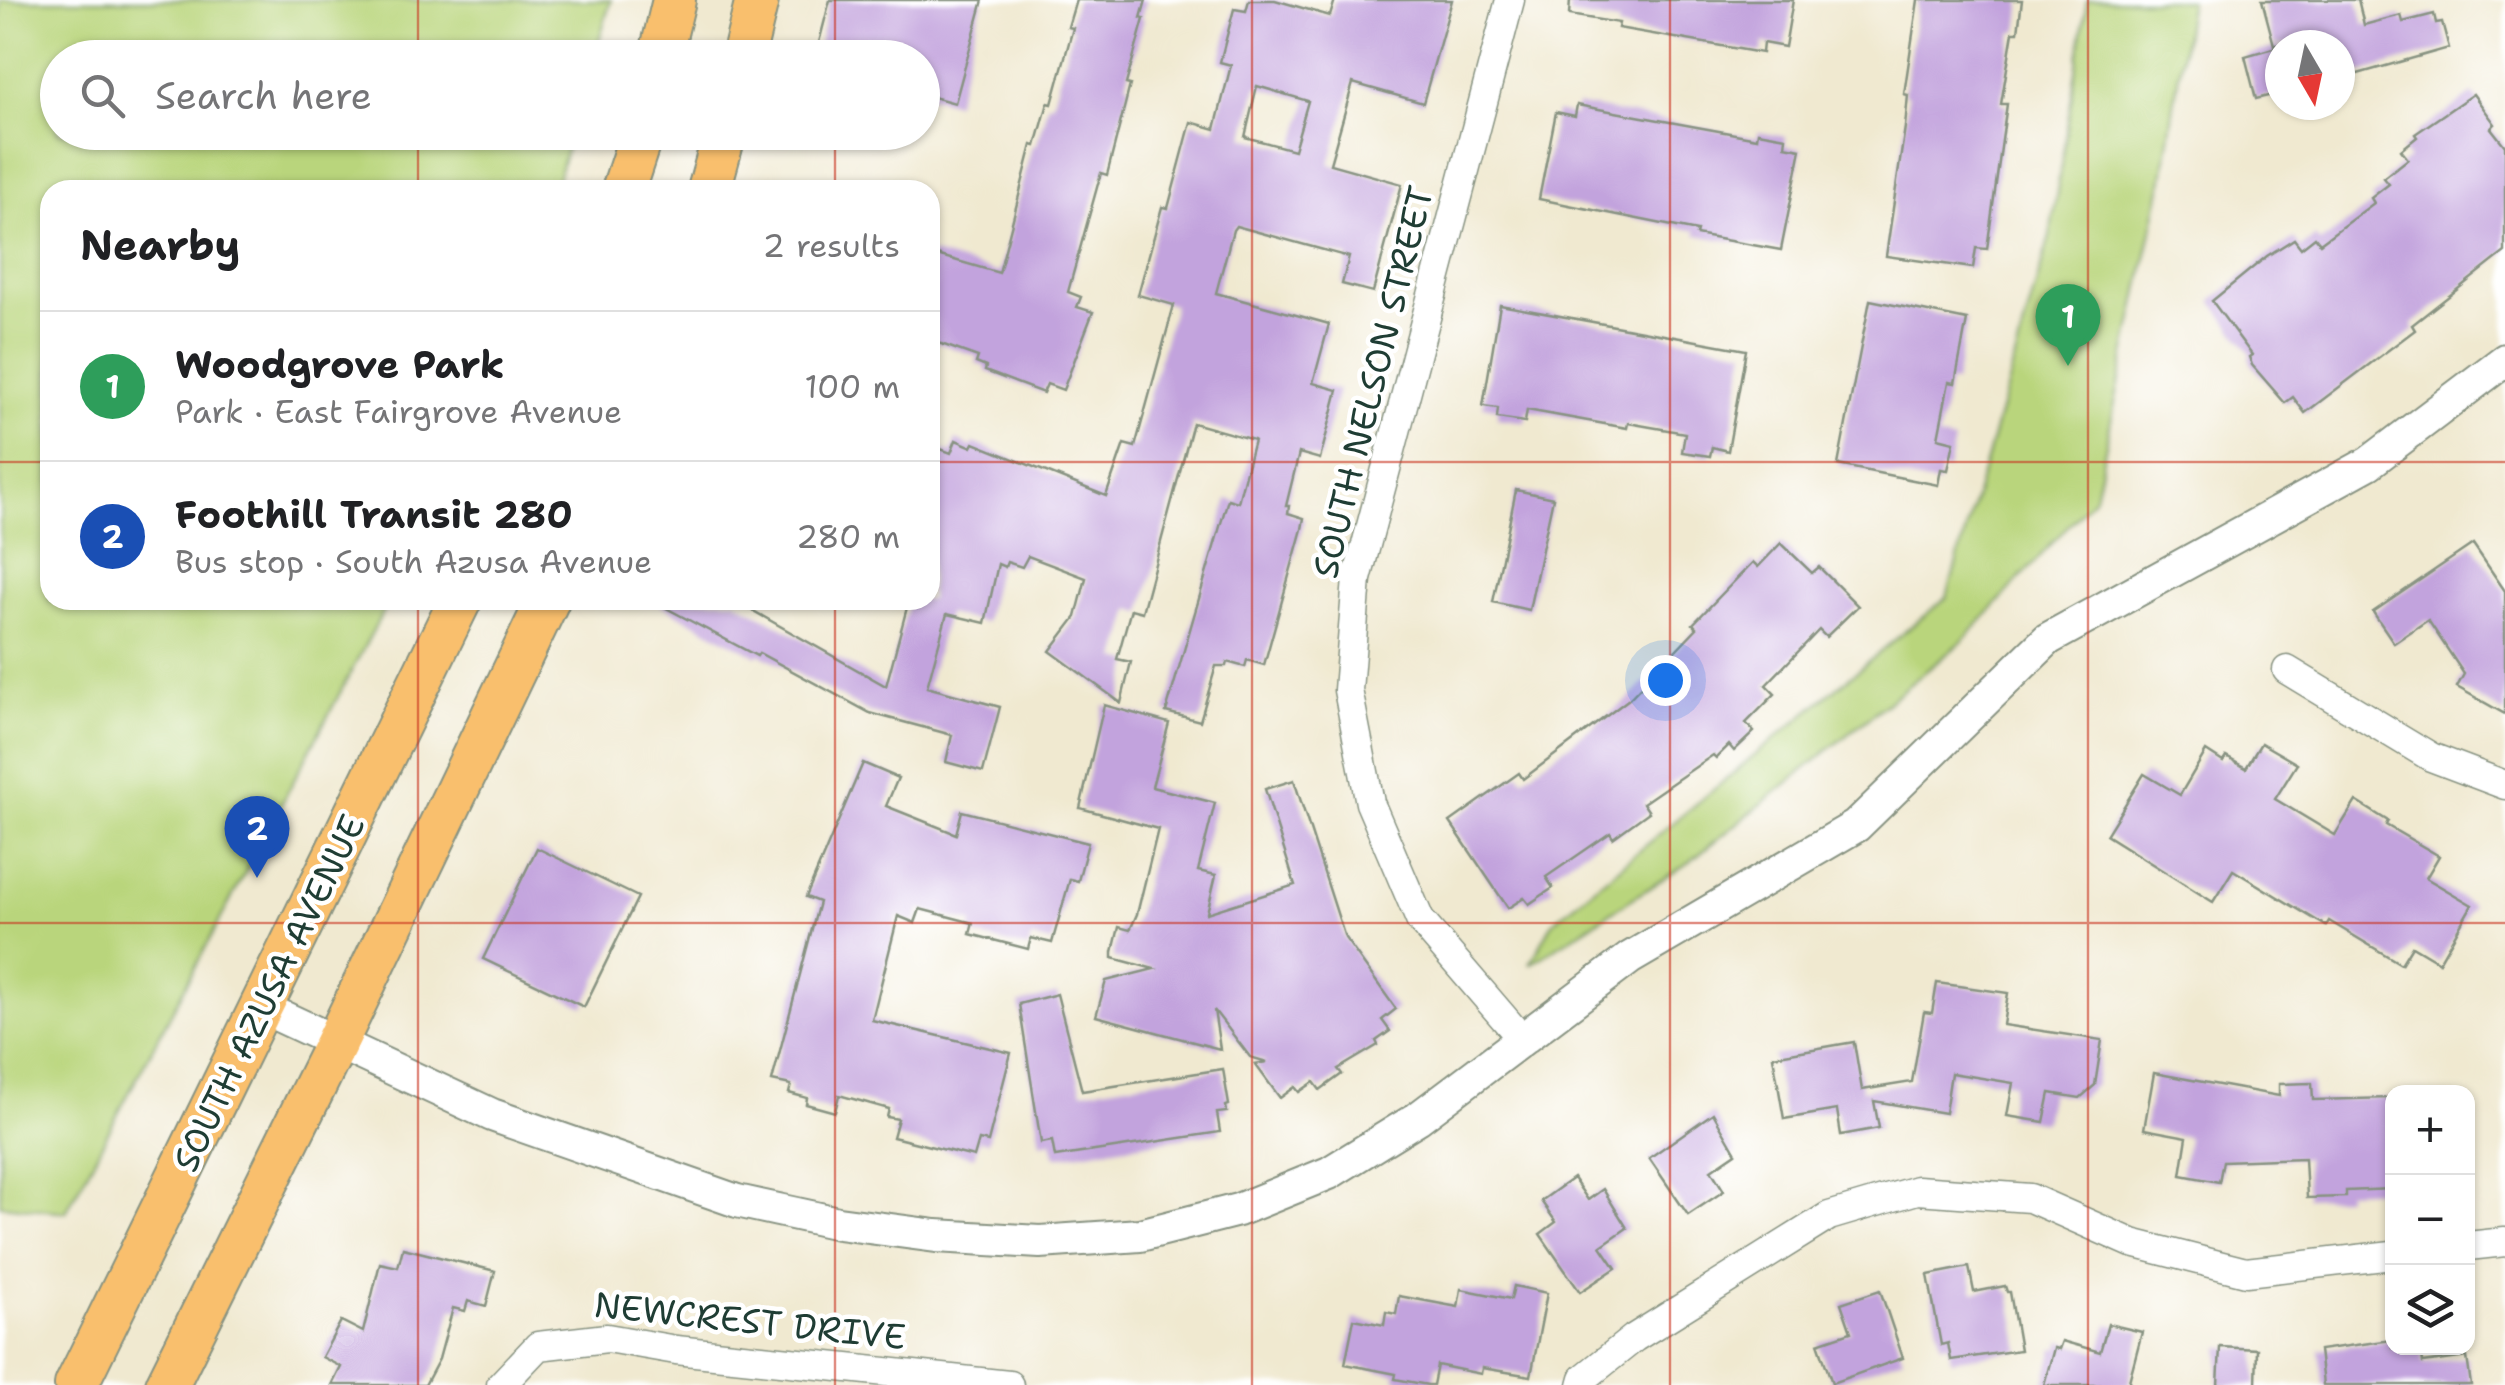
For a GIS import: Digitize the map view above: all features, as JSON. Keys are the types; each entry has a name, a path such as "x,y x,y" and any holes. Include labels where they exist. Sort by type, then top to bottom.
{"main road":[{"path":"664,40 674,0"},
{"path":"748,40 758,0"},
{"path":"626,180 636,150"},
{"path":"713,180 720,150"},
{"name":"SOUTH AZUSA AVENUE","path":"76,1385 455,610"},
{"path":"167,1385 543,610"}],"street":[{"name":"SOUTH NELSON STREET","path":"1510,0 1357,579 1348,690 1370,803 1420,920 1522,1039"},
{"path":"263,1008 492,1116 738,1201 838,1223 936,1236 1040,1242 1140,1235 1238,1210 1328,1172 1418,1118 1630,958 1856,826 2048,639 2369,464 2505,360"},
{"path":"2287,670 2431,758 2505,785"},
{"path":"1582,1385 1584,1378 1634,1338 1829,1216 1918,1190 2030,1198 2132,1243 2246,1272 2385,1256"},
{"path":"2475,1245 2505,1242"},
{"name":"NEWCREST DRIVE","path":"502,1385 538,1346 606,1338 676,1350 1009,1385"}],"green space":[{"path":"0,0 611,0 599,40 40,40 40,150 566,150 557,180 40,180 40,610 384,610 66,1212 0,1205"},
{"path":"2087,0 2190,0 2162,184 2095,496 1963,641 1691,861 1530,964 1553,922 1947,597 2050,236"}],"building":[{"path":"830,0 983,0 955,103 940,99 940,40 820,40"},
{"path":"1076,0 1146,0 1107,175 1101,173 1068,292 1081,297 1077,307 1093,312 1063,390 1047,384 1043,393 985,371 986,367 976,363 978,357 940,344 940,256 999,273 1032,145 1036,146 1048,103 1052,104 1073,28 1068,27"},
{"path":"1249,0 1275,0 1330,16 1335,0 1452,0 1423,103 1353,83 1330,164 1402,184 1373,292 1342,284 1349,257 1236,226 1233,230 1216,293 1329,324 1313,383 1338,390 1320,459 1299,453 1286,506 1288,513 1304,518 1264,665 1247,660 1245,667 1227,662 1226,666 1216,666 1200,721 1166,712 1228,499 1238,502 1254,440 1193,423 1142,612 1131,609 1117,659 1131,662 1121,703 1050,651 1076,617 1086,578 1028,556 1022,567 1007,562 1005,567 998,564 985,623 947,614 927,687 1000,707 983,772 946,762 952,735 870,713 670,610 752,610 886,686 906,610 940,610 940,449 951,453 956,440 972,447 974,443 1106,496 1124,444 1135,447 1174,305 1138,295 1162,207 1168,208 1191,122 1215,129 1231,65 1220,62 1234,9 1246,11","holes":["1257,86 1308,101 1294,150 1245,137"]},
{"path":"1570,0 1793,0 1785,47 1763,43 1762,53 1618,28 1619,23 1569,15"},
{"path":"1918,0 2022,0 2001,104 2007,104 1987,249 1976,248 1973,268 1886,256"},
{"path":"2262,0 2358,0 2364,25 2401,15 2403,22 2434,14 2436,23 2442,22 2449,48 2355,75 2355,30 2270,30"},
{"path":"2265,50 2265,97 2256,99 2245,56"},
{"path":"2473,94 2495,124 2491,128 2505,146 2505,252 2412,325 2415,330 2305,413 2293,397 2285,403 2252,365 2252,355 2212,301 2294,239 2301,248 2315,237 2320,243 2374,203 2371,198 2389,184 2384,178 2408,159 2401,150 2417,137 2415,134"},
{"path":"1577,105 1757,138 1758,132 1786,137 1785,146 1801,149 1781,250 1539,199 1556,112 1575,116"},
{"path":"1870,300 1967,320 1955,383 1949,382 1938,438 1954,442 1948,470 1941,469 1938,485 1838,465"},
{"path":"1500,305 1746,350 1728,451 1712,447 1710,456 1682,452 1685,433 1628,423 1627,428 1527,410 1525,422 1497,418 1498,408 1483,406"},
{"path":"1516,490 1553,498 1529,610 1493,602"},
{"path":"1781,543 1812,573 1819,567 1858,606 1826,637 1819,630 1766,685 1775,694 1746,723 1754,732 1734,751 1729,745 1716,758 1713,755 1643,803 1649,812 1613,838 1610,833 1546,877 1553,888 1529,904 1524,898 1508,908 1450,822 1519,773 1523,779 1629,699 1753,562 1758,567"},
{"path":"2473,544 2505,591 2505,714 2457,687 2464,674 2428,620 2394,643 2373,612"},
{"path":"1104,705 1169,723 1152,787 1215,803 1198,871 1216,875 1207,913 1295,885 1265,789 1294,780 1345,938 1396,1009 1382,1020 1390,1031 1376,1041 1378,1045 1338,1069 1342,1074 1320,1090 1314,1082 1299,1092 1295,1087 1280,1098 1255,1064 1267,1062 1250,1057 1214,1010 1220,1049 1096,1016 1106,981 1154,969 1113,958 1113,952 1119,927 1130,930 1137,914 1158,829 1080,808"},
{"path":"2261,743 2297,764 2275,799 2335,835 2356,801 2388,821 2386,825 2439,856 2426,878 2472,905 2439,962 2412,946 2401,964 2329,921 2326,926 2233,870 2213,902 2106,835 2144,774 2180,795 2206,751 2223,762 2226,757 2246,768"},
{"path":"863,763 898,778 886,806 956,834 962,811 1088,843 1078,881 1070,879 1052,943 1031,938 1028,949 970,934 973,923 920,909 915,923 898,916 872,1020 1011,1053 988,1142 979,1140 974,1157 893,1137 898,1119 887,1117 889,1109 839,1095 835,1112 806,1104 807,1098 789,1093 791,1085 772,1081 819,902 806,897"},
{"path":"537,848 638,897 584,1007 483,959"},
{"path":"1937,983 2008,993 2003,1025 2102,1040 2095,1085 2080,1098 2050,1093 2044,1122 2007,1116 2013,1083 1951,1073 1945,1113 1874,1101 1879,1128 1841,1135 1837,1110 1784,1119 1773,1056 1854,1042 1862,1090 1912,1082 1924,1012 1932,1013"},
{"path":"1057,994 1082,1091 1223,1069 1229,1105 1227,1112 1217,1113 1220,1132 1055,1157 1052,1141 1041,1143 1019,1004"},
{"path":"2154,1073 2279,1096 2279,1084 2312,1083 2313,1100 2385,1098 2385,1189 2346,1191 2346,1197 2307,1198 2305,1158 2223,1161 2219,1182 2181,1175 2187,1137 2144,1129"},
{"path":"1713,1113 1736,1153 1711,1170 1724,1191 1688,1215 1649,1158"},
{"path":"1573,1178 1588,1200 1603,1189 1627,1228 1601,1246 1616,1268 1580,1292 1540,1234 1556,1222 1541,1201"},
{"path":"403,1248 495,1271 486,1306 468,1301 465,1311 453,1308 439,1359 425,1385 332,1385 341,1367 322,1357 341,1321 363,1332 380,1263 398,1267"},
{"path":"1969,1267 1974,1292 2005,1286 2010,1292 2020,1350 1951,1360 1948,1343 1941,1345 1928,1275"},
{"path":"1514,1286 1547,1293 1531,1376 1482,1368 1481,1374 1437,1365 1433,1385 1428,1385 1345,1364 1354,1319 1384,1325 1386,1312 1396,1314 1399,1296 1458,1307 1461,1289 1511,1299"},
{"path":"1880,1290 1903,1358 1832,1383 1818,1343 1851,1332 1841,1303"},
{"path":"2108,1324 2142,1332 2128,1385 2044,1385 2054,1348 2059,1349 2062,1341 2100,1352"},
{"path":"2385,1341 2385,1355 2422,1355 2423,1363 2467,1357 2471,1385 2323,1385 2319,1350"},
{"path":"2220,1347 2257,1349 2256,1385 2218,1385"}],"place":[{"name":"Woodgrove Park","path":"2068,366"},
{"name":"Foothill Transit 280","path":"257,878"}]}
